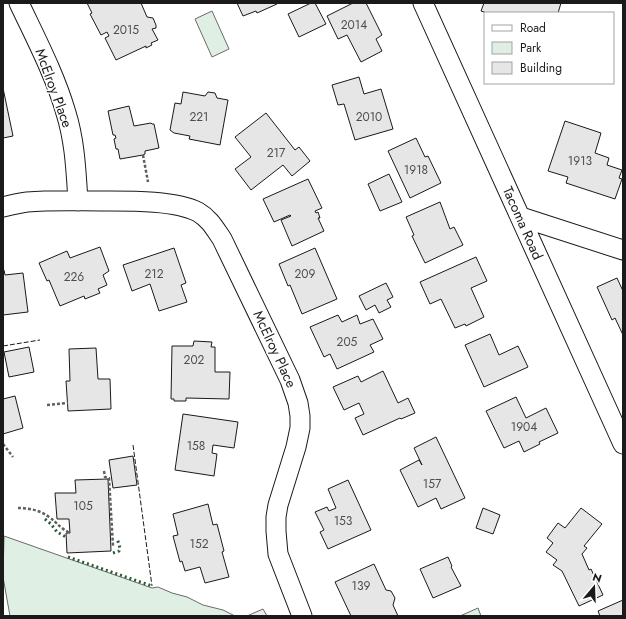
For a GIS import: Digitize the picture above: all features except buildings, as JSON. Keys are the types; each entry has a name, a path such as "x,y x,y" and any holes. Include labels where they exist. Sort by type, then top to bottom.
{"street":[{"name":"McElroy Place","path":"19,3 50,69 66,113 75,154 78,201"},
{"name":"Tacoma Road","path":"423,3 623,444"},
{"name":"McElroy Place","path":"3,207 26,202 133,201 183,207 198,212 211,222 222,239 290,380 298,403 300,428 296,447 278,504 276,531 278,554 302,616"},
{"path":"521,217 623,250"}],"path":[{"path":"142,155 148,182"},
{"path":"47,405 68,403"},
{"path":"3,444 13,457"},
{"path":"104,471 105,477 109,478 113,546"},
{"path":"18,508 31,509 48,516 60,528 70,532"}],"green space":[{"path":"212,11 229,49 212,57 195,19"},
{"path":"4,536 152,588 158,587 187,597 203,605 223,610 235,616 10,616 3,577"},
{"path":"478,608 481,616 460,616"}],"shaded area":[{"path":"263,609 267,616 247,616"}],"hedge":[{"path":"45,519 57,532 66,537"},
{"path":"113,553 119,551 120,548 117,538"},
{"path":"68,557 152,586"}],"fence":[{"path":"3,346 40,340"},
{"path":"133,445 152,586"}]}
